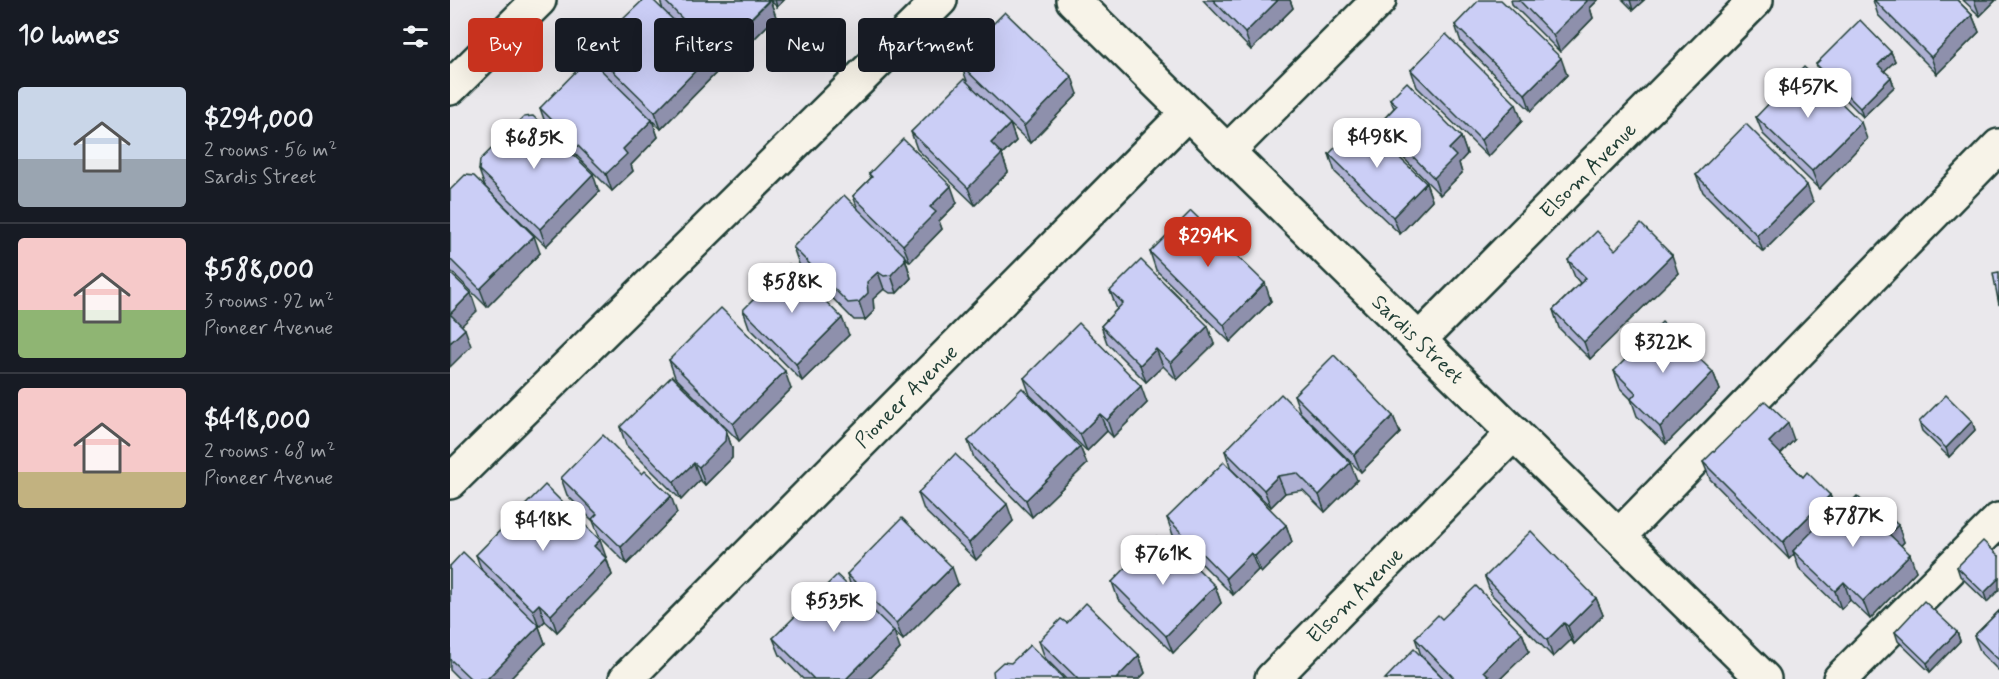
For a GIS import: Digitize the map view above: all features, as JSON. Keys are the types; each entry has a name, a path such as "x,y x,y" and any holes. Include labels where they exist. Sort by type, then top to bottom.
{"street":[{"path":"450,88 539,0"},
{"path":"450,482 940,0"},
{"name":"Sardis Street","path":"1073,0 1764,679"},
{"path":"1227,152 1379,0"},
{"name":"Elsom Avenue","path":"1419,340 1756,0"},
{"name":"Pioneer Avenue","path":"626,679 1187,113"},
{"path":"1619,536 1999,146"},
{"name":"Elsom Avenue","path":"1272,679 1514,433"},
{"path":"1840,679 1999,520"}],"building":[{"path":"643,0 653,0 671,18 654,18 654,72 694,72 655,112 614,72 642,72 642,18 624,18"},
{"path":"664,0 769,0 751,18 682,18"},
{"path":"1213,0 1278,0 1245,33"},
{"path":"1479,0 1501,0 1561,58 1525,94 1455,25"},
{"path":"1519,0 1586,0 1587,1 1553,35"},
{"path":"1874,0 1957,0 1972,15 1931,57"},
{"path":"1005,12 1072,77 1024,126 968,72 995,72 995,22"},
{"path":"1860,20 1891,52 1878,65 1891,77 1860,108 1816,64"},
{"path":"1446,34 1516,104 1481,140 1411,70"},
{"path":"1804,67 1861,122 1812,171 1756,117"},
{"path":"575,72 603,72 652,120 623,149 627,154 606,174 540,108"},
{"path":"964,79 1010,124 991,143 1002,154 968,188 911,132"},
{"path":"1407,82 1461,137 1449,149 1456,156 1434,178 1380,123 1397,105 1390,99"},
{"path":"533,116 593,174 540,229 479,170 480,160 524,117"},
{"path":"1361,121 1426,183 1393,217 1329,154"},
{"path":"1746,124 1807,185 1757,235 1696,175"},
{"path":"903,139 951,186 930,207 936,212 903,245 853,196 872,177 869,174"},
{"path":"465,175 474,176 534,236 480,289 450,259 450,190"},
{"path":"844,195 904,255 905,260 891,275 884,276 878,272 867,282 868,293 859,302 848,303 793,247"},
{"path":"1191,211 1265,283 1224,325 1150,252"},
{"path":"1641,224 1672,255 1584,342 1553,310 1586,278 1568,260 1597,231 1615,250"},
{"path":"1141,260 1208,326 1171,363 1156,349 1140,365 1101,326 1123,303 1110,291"},
{"path":"789,264 842,318 796,364 743,310"},
{"path":"1999,272 1999,305 1993,273"},
{"path":"450,273 471,293 450,314"},
{"path":"721,308 785,371 733,424 669,360"},
{"path":"450,314 465,329 450,343"},
{"path":"1662,322 1713,372 1660,427 1631,399 1636,393 1614,371"},
{"path":"1079,323 1141,386 1107,420 1100,414 1080,434 1024,378"},
{"path":"1334,355 1393,416 1354,455 1294,395"},
{"path":"672,376 726,430 725,441 699,467 694,463 674,482 620,427"},
{"path":"1022,388 1080,447 1026,500 968,441"},
{"path":"1281,394 1350,463 1319,495 1297,473 1278,476 1264,490 1225,451"},
{"path":"1946,395 1972,421 1946,448 1919,422"},
{"path":"1765,401 1788,423 1769,442 1803,477 1807,472 1830,495 1783,542 1703,462"},
{"path":"603,435 642,474 645,471 671,496 621,547 592,519 597,514 561,478"},
{"path":"955,454 1007,504 969,543 918,493"},
{"path":"1224,462 1286,525 1255,556 1251,553 1226,578 1167,518"},
{"path":"545,485 600,540 594,546 606,558 551,615 539,604 533,610 476,555"},
{"path":"1857,496 1872,510 1877,505 1898,525 1889,534 1910,554 1863,601 1844,582 1835,591 1793,551 1843,500 1848,505"},
{"path":"902,518 952,567 896,623 847,574"},
{"path":"1531,531 1596,598 1568,626 1564,623 1547,640 1485,577"},
{"path":"1156,537 1178,559 1183,554 1215,586 1166,636 1112,582"},
{"path":"1983,541 1999,556 1999,578 1984,593 1957,567"},
{"path":"463,552 539,626 487,679 471,679 450,659 450,566"},
{"path":"837,575 894,631 846,679 814,679 773,638"},
{"path":"1476,586 1522,633 1484,671 1489,676 1486,679 1455,679 1415,638 1438,615 1442,619"},
{"path":"1924,601 1957,632 1927,663 1895,632"},
{"path":"1086,603 1139,655 1116,679 1078,679 1039,641 1061,619 1067,623"},
{"path":"1999,611 1999,660 1974,636"},
{"path":"1030,645 1064,679 994,679 993,671 1003,662 1011,663"},
{"path":"1414,649 1444,679 1385,679"}]}
